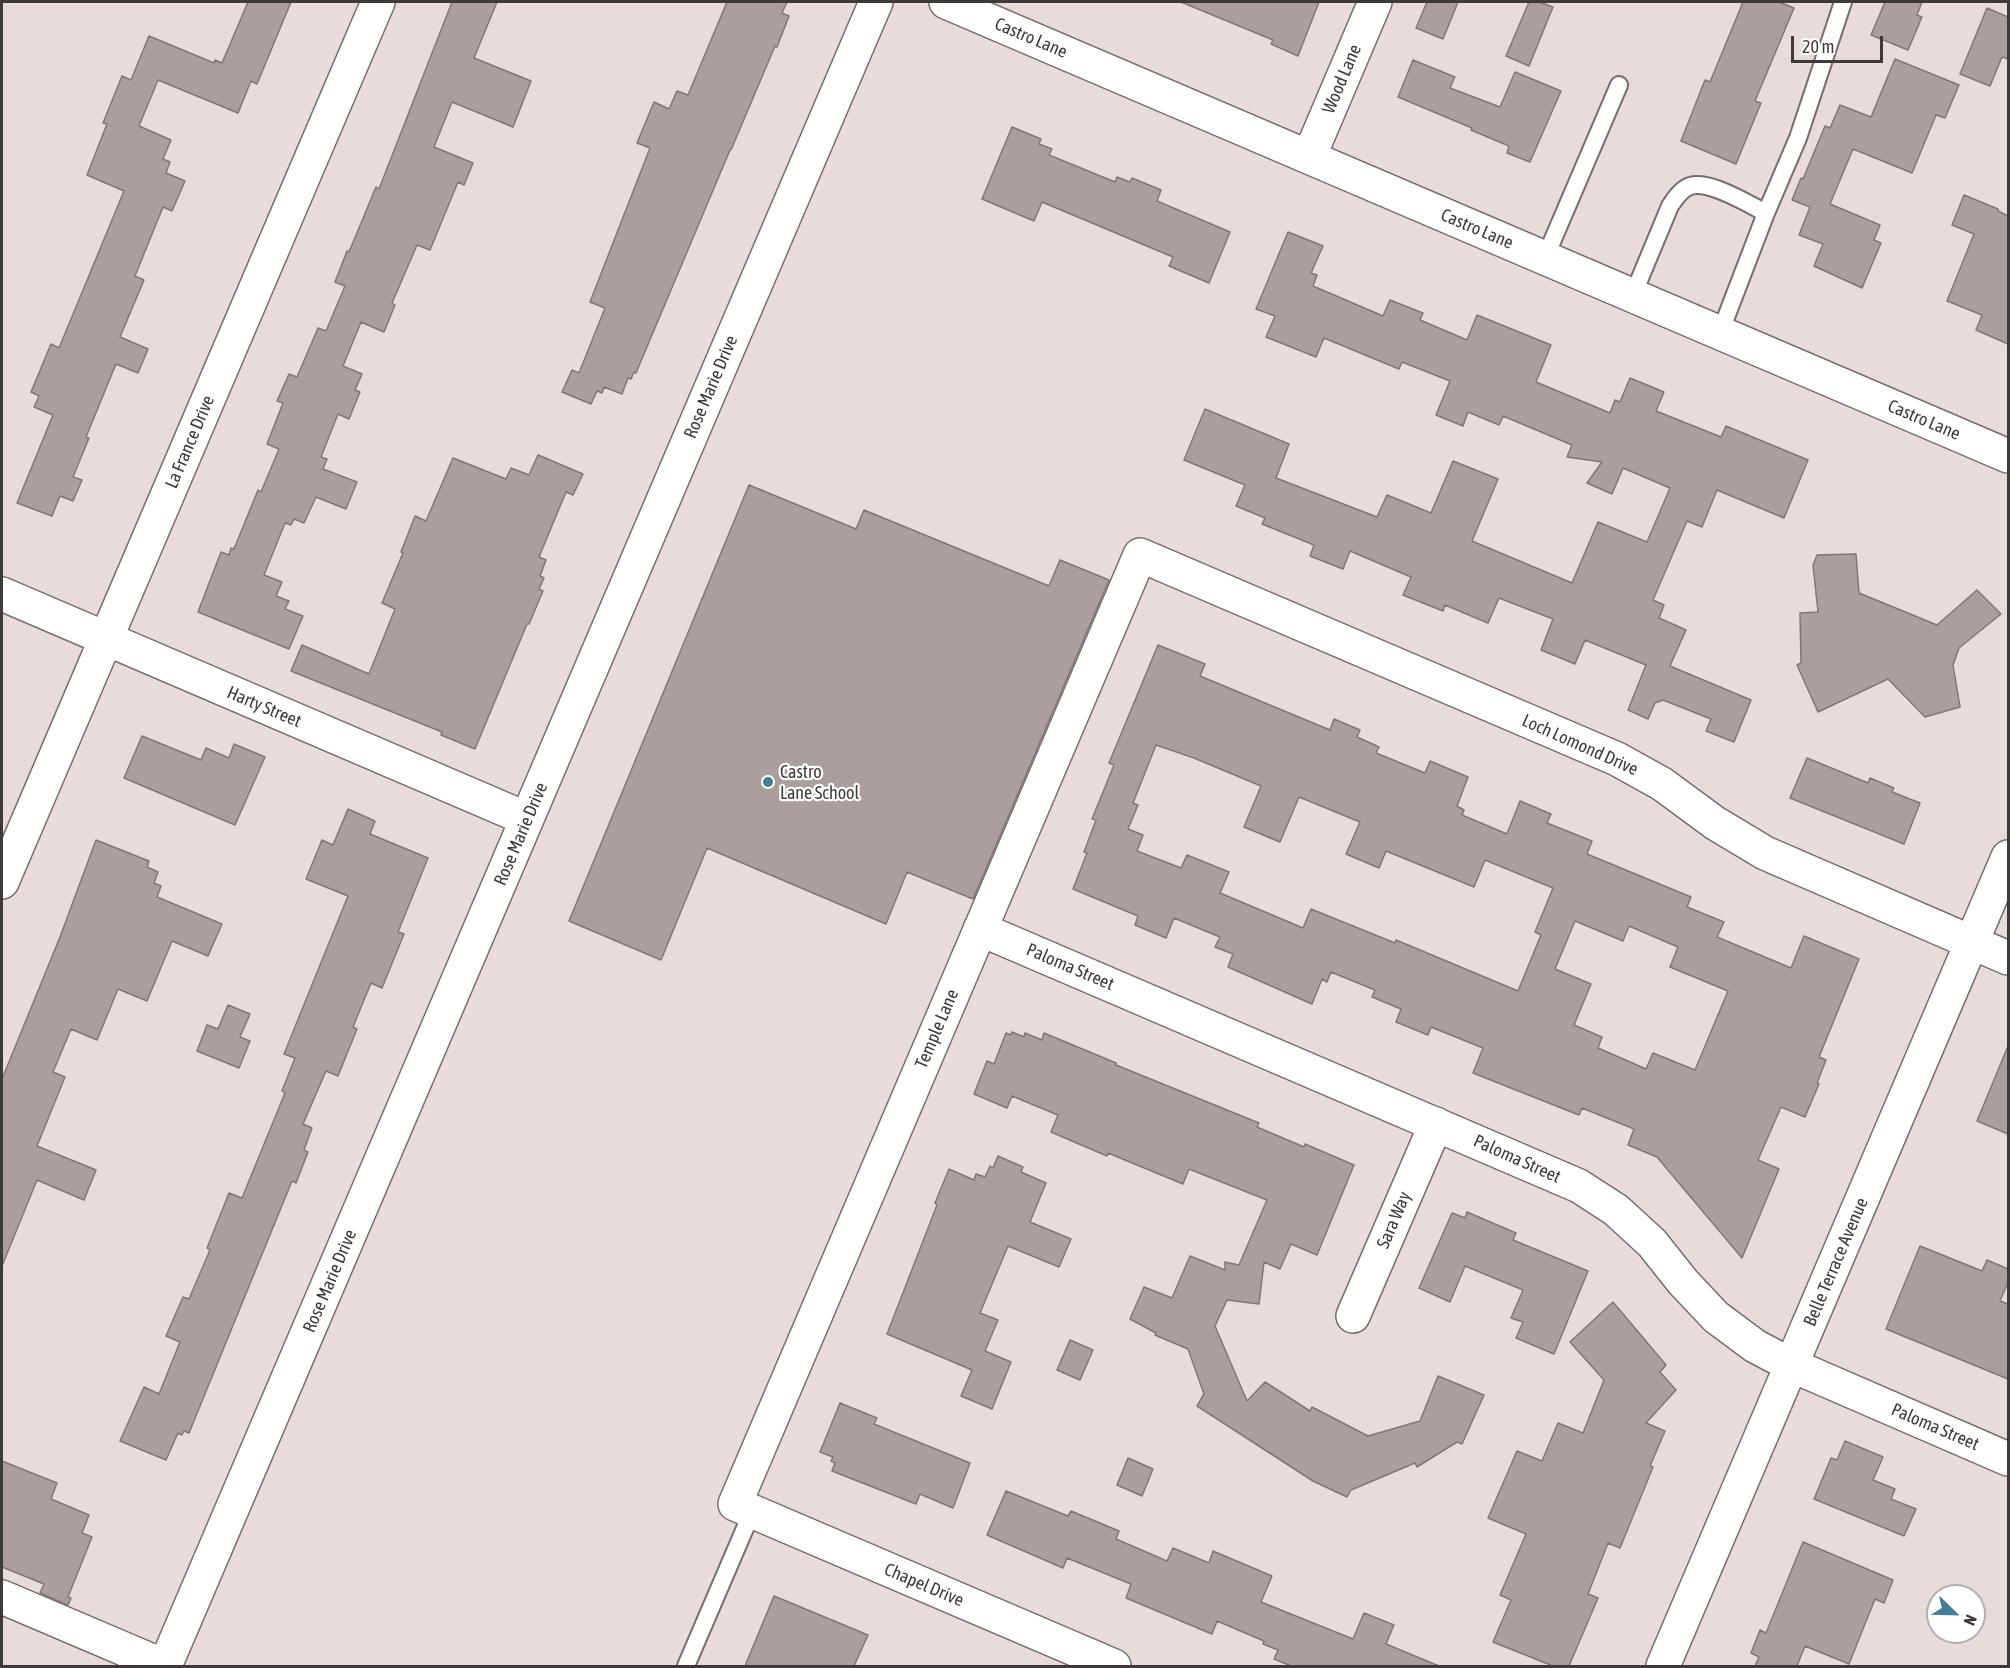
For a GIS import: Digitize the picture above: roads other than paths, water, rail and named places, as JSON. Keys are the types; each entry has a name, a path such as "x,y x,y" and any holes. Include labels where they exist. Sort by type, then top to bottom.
{"street":[{"name":"La France Drive","path":"2,882 378,2"},
{"name":"Rose Marie Drive","path":"2,1597 164,1666 876,2"},
{"name":"Castro Lane","path":"946,2 2008,456"},
{"name":"Wood Lane","path":"1309,157 1375,2"},
{"name":"Temple Lane","path":"743,1508 980,929 1140,555"},
{"name":"Loch Lomond Drive","path":"1140,555 1617,759 1662,784 1716,823 1765,853 2008,958"},
{"name":"Harty Street","path":"2,594 527,819"},
{"name":"Belle Terrace Avenue","path":"1663,1666 2008,857"},
{"name":"Paloma Street","path":"980,929 1579,1186 1616,1210 1652,1243 1683,1282 1716,1317 1755,1346 1791,1365 2008,1459"},
{"name":"Sara Way","path":"1353,1316 1436,1124"},
{"name":"Chapel Drive","path":"743,1508 1114,1666"}],"lane":[{"path":"1720,333 1766,213 1798,138 1843,2"},
{"path":"1545,258 1619,86"},
{"path":"1633,295 1670,206 1686,188 1694,184 1704,185 1766,213"},
{"path":"686,1666 743,1508"}],"place":[{"name":"Castro Lane School","path":"768,782"}]}
